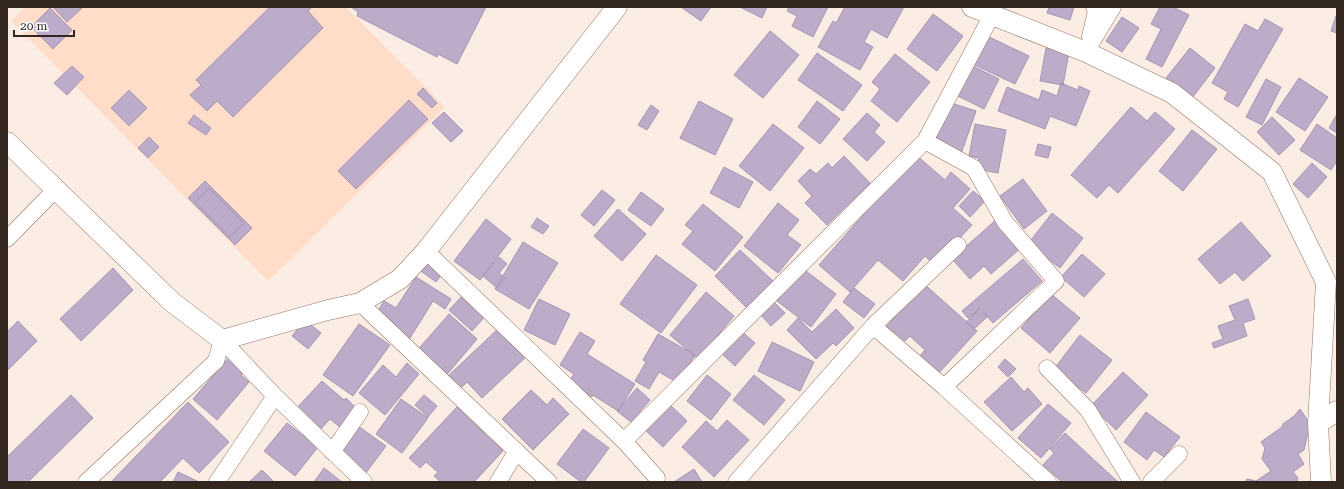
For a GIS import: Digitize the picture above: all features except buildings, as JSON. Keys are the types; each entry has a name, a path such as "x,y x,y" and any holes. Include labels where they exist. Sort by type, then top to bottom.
{"street":[{"path":"222,340 328,310 360,303 400,280 426,251 617,7"},
{"path":"972,7 1086,52 1172,93 1272,172 1326,282 1318,423 1321,482"},
{"path":"1086,52 1096,11 1094,7"},
{"path":"1086,52 1113,7"},
{"path":"624,442 925,141 992,16"},
{"path":"925,141 974,168 1005,222 1056,281 944,387"},
{"path":"7,142 172,302 222,340 275,396 364,482"},
{"path":"7,239 56,189"},
{"path":"736,482 874,326 958,245"},
{"path":"426,251 624,442 657,478"},
{"path":"360,303 549,482"},
{"path":"874,326 944,387 1048,482"},
{"path":"86,482 216,361 222,340"},
{"path":"1047,368 1088,410 1132,482"},
{"path":"218,482 275,396"},
{"path":"1318,423 1337,411"},
{"path":"332,452 360,412"},
{"path":"498,482 517,451"},
{"path":"1151,482 1179,454"}],"shaded area":[{"path":"25,7 346,7 445,107 268,281 11,21"}]}
